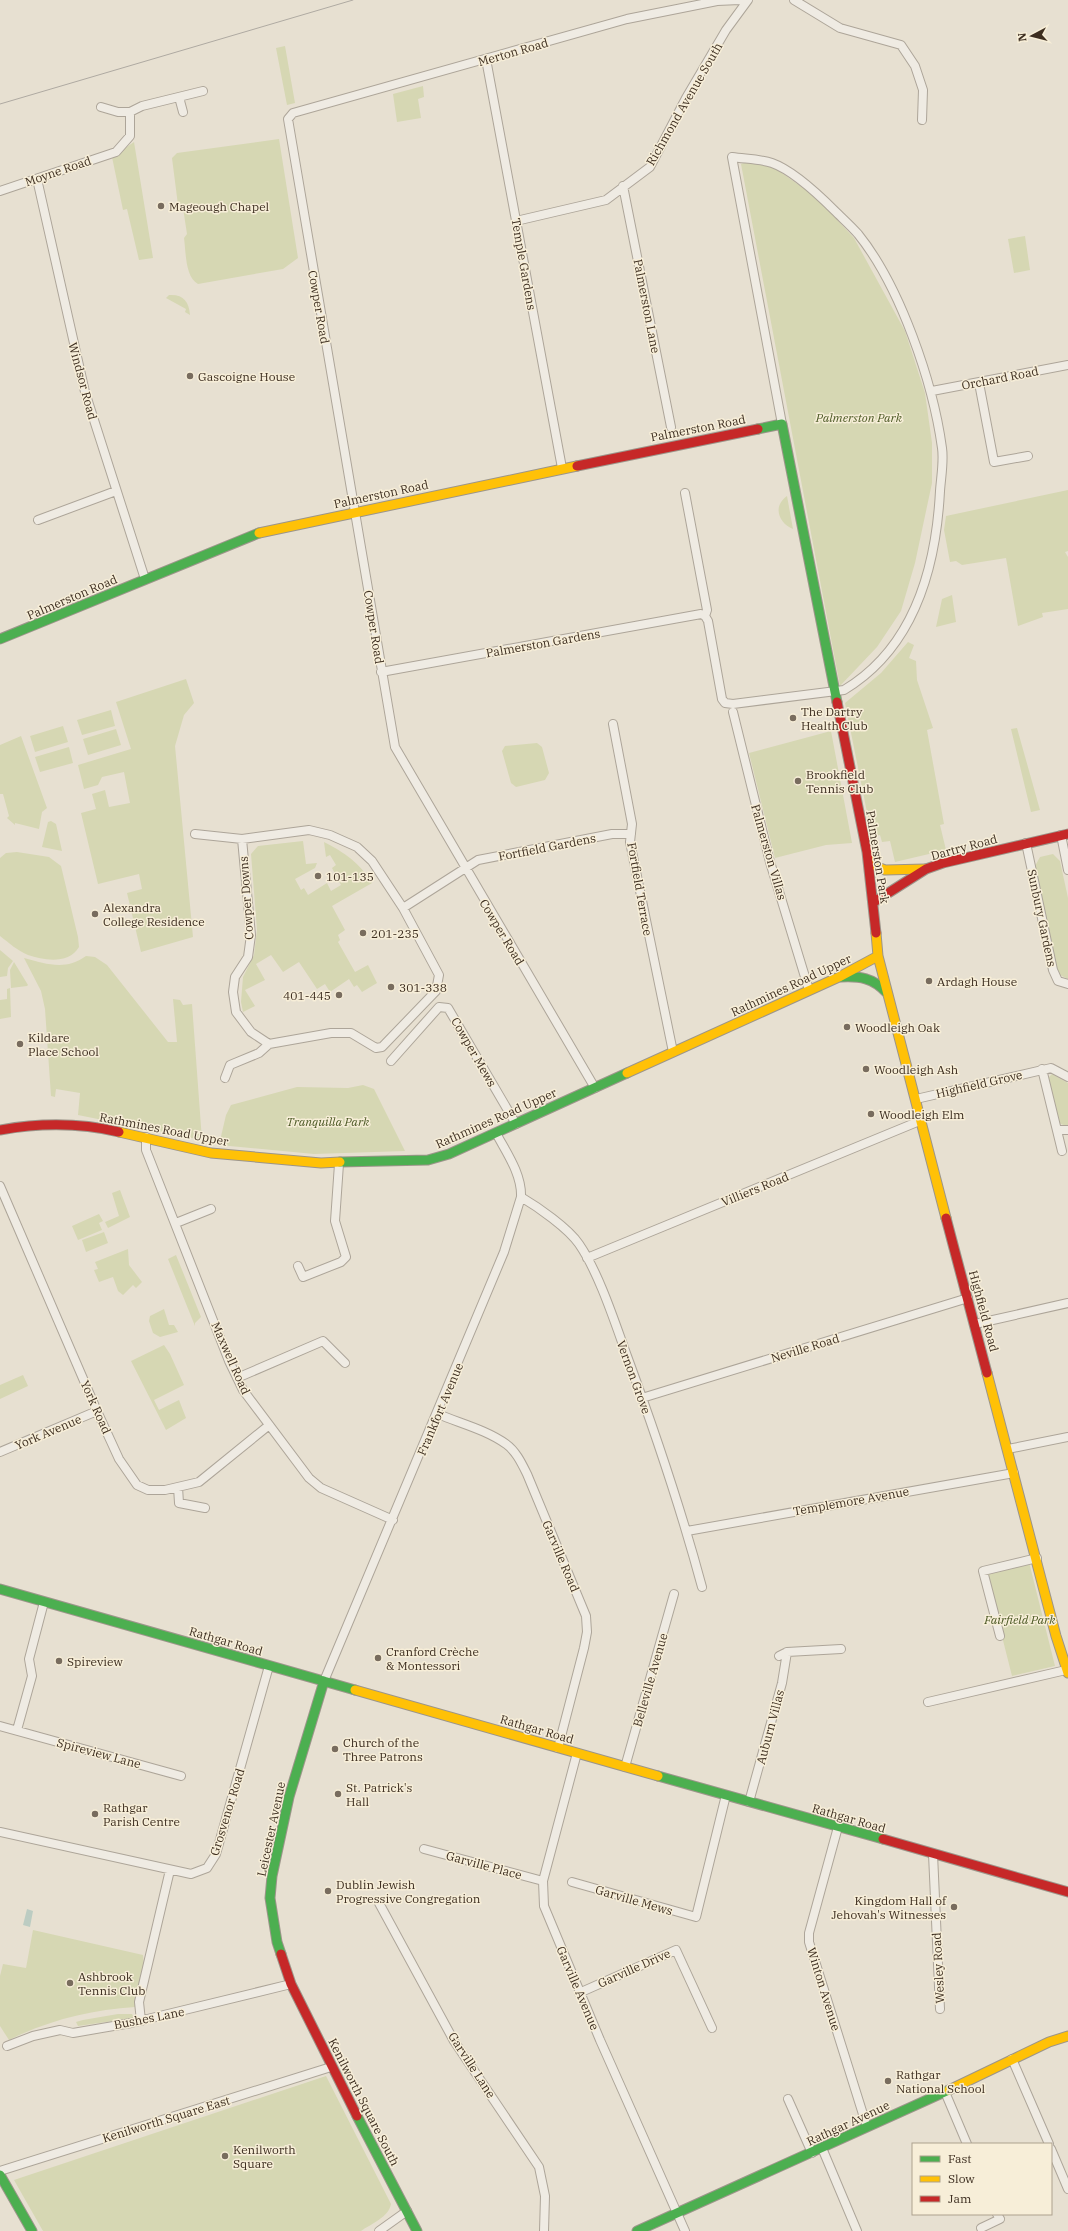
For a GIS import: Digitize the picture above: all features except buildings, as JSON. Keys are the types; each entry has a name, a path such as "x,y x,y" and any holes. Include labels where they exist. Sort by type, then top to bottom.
{"street":[{"name":"Merton Road","path":"288,116 627,19 717,1 740,0"},
{"name":"Richmond Avenue South","path":"516,221 606,200 650,167 686,98 726,30 748,0"},
{"path":"794,0 840,28 901,45 915,66 923,90 922,120"},
{"name":"Temple Gardens","path":"486,59 562,468"},
{"path":"101,107 118,112 130,112 142,106 203,91"},
{"path":"179,97 184,112"},
{"name":"Moyne Road","path":"0,191 116,152 130,136 130,112"},
{"name":"Cowper Road","path":"288,116 308,244 394,747 595,1088"},
{"name":"Palmerston Park","path":"834,692 844,690 859,681 882,659 908,624 926,576 935,541 943,450 932,392 891,285 858,234 812,188 772,163 732,157 834,692 867,852 874,902 878,956"},
{"name":"Windsor Road","path":"37,179 80,371 116,491 145,579"},
{"name":"Palmerston Lane","path":"623,186 671,427"},
{"name":"Orchard Road","path":"932,392 1068,365"},
{"path":"978,383 994,462 1028,456"},
{"name":"Palmerston Road","path":"0,639 263,531 562,468 782,424"},
{"path":"38,520 116,491"},
{"path":"685,493 707,610 705,616 708,621 722,699 725,703 733,704 834,692"},
{"name":"Palmerston Gardens","path":"381,672 701,614 705,616"},
{"name":"Palmerston Villas","path":"732,712 770,862 809,990"},
{"name":"Fortfield Terrace","path":"613,724 632,824 630,842 673,1052"},
{"name":"Cowper Downs","path":"195,834 242,839 309,830 330,835 358,847 372,861 403,908 439,975 436,991 382,1047 376,1048 368,1045 351,1033 331,1033 269,1044 251,1032 236,1012 233,992 235,977 248,957 251,935 242,839"},
{"name":"Fortfield Gardens","path":"465,869 478,860 612,834 631,834"},
{"path":"1065,834 1068,870"},
{"name":"Dartry Road","path":"874,902 926,869 943,862 1065,834"},
{"name":"Sunbury Gardens","path":"1026,843 1053,970 1058,981 1068,984"},
{"path":"867,852 877,867 885,870 926,869"},
{"path":"403,908 465,869"},
{"name":"Rathmines Road Upper","path":"0,1130 29,1125 60,1125 101,1128 211,1153 339,1164 428,1160 449,1154 516,1124 839,977 878,956"},
{"name":"Highfield Road","path":"878,956 1067,1671"},
{"path":"839,977 869,978 876,980 888,994"},
{"name":"Cowper Mews","path":"391,1061 439,1007 448,1008 516,1124"},
{"path":"225,1078 230,1065 258,1053 269,1044"},
{"name":"Highfield Grove","path":"916,1099 1042,1069 1051,1068 1068,1077"},
{"path":"1042,1069 1062,1151"},
{"name":"Villiers Road","path":"587,1258 922,1120"},
{"path":"1058,1130 1068,1130"},
{"name":"Frankfort Avenue","path":"324,1681 438,1414 504,1252 521,1197 521,1188 518,1176 496,1133"},
{"name":"Maxwell Road","path":"146,1137 146,1150 243,1390 268,1426 309,1478 321,1488 393,1520"},
{"path":"298,1266 303,1277 341,1262 346,1257 335,1221 339,1164"},
{"name":"York Road","path":"0,1186 97,1411 119,1459 137,1485 148,1490 165,1490 198,1482 268,1426"},
{"name":"Vernon Grove","path":"521,1197 566,1230 578,1243 587,1258 615,1323 642,1398 687,1531 702,1587"},
{"path":"176,1223 211,1209"},
{"name":"Neville Road","path":"642,1398 968,1298"},
{"path":"975,1324 1068,1303"},
{"path":"237,1378 323,1340 345,1363"},
{"name":"York Avenue","path":"0,1452 97,1411"},
{"name":"Garville Road","path":"438,1414 493,1437 506,1444 517,1456 527,1474 586,1616 587,1632 584,1648 558,1748"},
{"path":"1008,1449 1068,1437"},
{"name":"Templemore Avenue","path":"687,1531 915,1489 1014,1473"},
{"path":"178,1488 178,1502 205,1508"},
{"path":"1000,1636 983,1571 1037,1558"},
{"name":"Rathgar Road","path":"0,1589 1068,1892"},
{"name":"Belleville Avenue","path":"626,1767 674,1594"},
{"path":"17,1730 32,1676 28,1659 44,1602"},
{"name":"Auburn Villas","path":"749,1802 782,1683 783,1654 841,1649"},
{"name":"Grosvenor Road","path":"0,1832 191,1874 207,1868 216,1854 269,1666"},
{"path":"928,1702 1067,1671"},
{"name":"Leicester Avenue","path":"291,1984 276,1936 270,1898 272,1876 289,1797 324,1681"},
{"name":"Spireview Lane","path":"0,1726 181,1776"},
{"name":"Garville Avenue","path":"577,1753 543,1880 544,1906 579,1993 685,2231"},
{"name":"Garville Mews","path":"572,1882 699,1920 726,1795"},
{"name":"Winton Avenue","path":"838,1827 809,1934 810,1942 867,2127"},
{"name":"Garville Place","path":"424,1849 543,1880"},
{"name":"Wesley Road","path":"933,1854 940,2009"},
{"path":"141,2021 139,2002 170,1870"},
{"name":"Garville Lane","path":"379,1903 454,2041 539,2167 545,2196 544,2231"},
{"name":"Garville Drive","path":"579,1993 676,1950 712,2028"},
{"name":"Bushes Lane","path":"7,2046 33,2036 60,2030 73,2033 141,2021 291,1984"},
{"name":"Kenilworth Square South","path":"291,1984 331,2067 417,2231"},
{"name":"Rathgar Avenue","path":"637,2231 678,2214 945,2092 1012,2059 1068,2036"},
{"path":"1012,2059 1049,2143"},
{"name":"Kenilworth Square East","path":"0,2170 331,2067"},
{"path":"945,2092 967,2143"},
{"path":"788,2099 812,2153"},
{"path":"822,2148 857,2231"},
{"path":"1052,2151 1068,2188"},
{"path":"0,2175 32,2231"},
{"path":"379,2231 407,2211"},
{"path":"981,2228 1000,2219 998,2215"}],"green space":[{"path":"285,46 295,103 287,105 276,48"},
{"path":"423,86 424,97 418,99 421,118 397,122 393,94"},
{"path":"279,139 298,258 283,269 198,284 194,281 188,270 184,238 187,234 183,208 178,205 172,158 177,153"},
{"path":"134,142 153,258 139,260 127,209 123,210 112,157"},
{"name":"Palmerston Park","path":"747,162 772,166 806,190 829,211 854,238 905,331 925,393 932,443 932,483 915,563 901,611 877,647 840,686 741,164"},
{"path":"1025,236 1030,270 1014,273 1008,239"},
{"path":"169,295 182,297 187,302 190,315 185,312 186,309 166,298"},
{"path":"1068,490 1068,551 1065,552 1068,557 1068,609 1042,613 1043,617 1018,626 1006,558 962,565 956,561 950,562 944,530 946,516"},
{"path":"787,496 793,529 784,523 779,514 782,500"},
{"path":"952,595 956,622 936,627 942,599"},
{"path":"908,642 914,645 909,658 916,661 917,680 933,728 927,730 944,824 940,825 946,850 895,862 890,841 882,842 880,835 872,837 845,703 881,673"},
{"path":"186,679 194,703 184,715 175,746 193,937 141,952 127,893 142,889 139,874 98,884 81,813 96,809 92,794 105,790 109,807 130,803 124,772 102,777 98,785 84,789 78,765 131,749 116,702"},
{"path":"111,710 115,726 82,735 77,720"},
{"path":"63,726 68,742 35,752 30,736"},
{"path":"1017,728 1040,810 1031,812 1011,729"},
{"path":"116,729 121,745 88,755 83,739"},
{"name":"Brookfield Tennis Club","path":"831,731 852,843 826,845 775,858 749,753"},
{"path":"21,736 47,808 42,812 39,829 15,823 15,825 7,818 9,816 3,794 0,794 0,745"},
{"path":"537,743 542,747 549,773 545,780 516,787 511,783 502,751 505,746"},
{"path":"69,747 73,763 40,772 35,757"},
{"path":"51,821 56,824 62,851 42,847 48,822"},
{"path":"303,841 306,864 317,863 315,868 295,879 301,890 304,888 308,895 327,883 331,891 341,885 332,868 336,865 330,855 326,857 324,842 339,850 357,864 372,883 332,906 345,930 338,935 340,940 338,942 355,972 368,965 377,983 362,992 357,985 354,987 349,979 330,992 325,984 317,989 299,962 283,972 271,955 256,964 265,980 245,990 255,1006 243,1012 241,1002 243,977 254,955 257,930 251,854 258,846"},
{"path":"17,852 49,857 61,866 79,947 75,952 63,959 49,960 28,955 14,947 0,936 0,858 6,853"},
{"path":"1053,854 1060,861 1068,898 1068,979 1060,975 1057,970 1035,866 1040,857"},
{"path":"0,950 13,961 8,968 7,976 0,977"},
{"path":"86,956 95,957 107,965 168,1042 177,1042 173,999 180,1000 183,1005 192,1004 202,1140 78,1115 80,1093 56,1089 55,1097 51,1096 45,1009 41,991 24,958 48,964 63,965 78,961"},
{"path":"14,962 28,985 27,986 11,988 10,970"},
{"path":"10,988 11,1017 0,1019 0,1000 7,999 7,989"},
{"path":"1052,1074 1068,1083 1068,1127 1059,1123 1048,1078"},
{"name":"Tranquilla Park","path":"363,1085 374,1089 405,1151 314,1154 219,1145 226,1115 231,1105 297,1087 348,1088"},
{"path":"120,1190 130,1217 108,1228 105,1222 119,1216 112,1193"},
{"path":"99,1214 103,1221 99,1223 102,1230 78,1240 72,1226"},
{"path":"104,1232 108,1243 86,1252 82,1240"},
{"path":"128,1249 129,1265 142,1282 136,1288 133,1285 123,1295 118,1291 113,1277 99,1282 94,1270 98,1269 95,1262"},
{"path":"176,1255 201,1317 195,1323 195,1326 168,1259"},
{"path":"164,1309 169,1325 174,1325 178,1332 160,1337 153,1333 149,1321 150,1316"},
{"path":"164,1345 170,1354 184,1385 154,1400 159,1410 179,1400 186,1418 166,1430 131,1361"},
{"path":"23,1375 28,1386 0,1399 0,1385"},
{"name":"Fairfield Park","path":"1029,1562 1055,1666 1012,1676 986,1573"},
{"name":"Ashbrook Tennis Club","path":"33,1930 143,1955 144,1965 135,2007 86,2013 70,2017 39,2027 9,2040 0,2026 0,1976 3,1964 26,1968"},
{"path":"118,2014 132,2014 134,2018 78,2026 76,2022 83,2020"},
{"name":"Kenilworth Square","path":"326,2076 391,2204 387,2213 361,2231 43,2231 14,2180"}],"shaded area":[{"path":"27,1909 33,1911 30,1927 23,1925"}],"tram line":[{"path":"0,104 353,0"}],"traffic: fast":[{"path":"758,429 782,424 837,702"},
{"path":"0,639 259,533"},
{"path":"841,977 866,979 881,987 886,992"},
{"path":"340,1162 428,1160 449,1154 627,1073"},
{"path":"0,1589 355,1690"},
{"path":"281,1954 277,1942 270,1898 272,1876 289,1797 324,1681"},
{"path":"658,1776 883,1839"},
{"path":"637,2231 949,2090"},
{"path":"357,2116 417,2231"},
{"path":"0,2175 32,2231"}],"traffic: slow":[{"path":"259,533 577,466"},
{"path":"868,854 877,867 885,870 925,869"},
{"path":"876,933 878,956 946,1218"},
{"path":"627,1073 839,977 878,956"},
{"path":"119,1132 211,1153 321,1163 340,1162"},
{"path":"987,1373 1056,1636 1068,1673"},
{"path":"355,1690 658,1776"},
{"path":"949,2090 1049,2042 1068,2036"}],"traffic: jam":[{"path":"577,466 758,429"},
{"path":"837,702 867,852 876,933"},
{"path":"874,902 926,869 943,863 1068,834"},
{"path":"0,1130 30,1126 60,1125 90,1127 119,1132"},
{"path":"946,1218 987,1373"},
{"path":"883,1839 1068,1892"},
{"path":"281,1954 291,1984 357,2116"}],"place":[{"name":"Mageough Chapel","path":"161,206"},
{"name":"Gascoigne House","path":"190,376"},
{"name":"The Dartry Health Club","path":"793,718"},
{"name":"Brookfield Tennis Club","path":"798,781"},
{"name":"101-135","path":"318,876"},
{"name":"Alexandra College Residence","path":"95,914"},
{"name":"201-235","path":"363,933"},
{"name":"Ardagh House","path":"929,981"},
{"name":"301-338","path":"391,987"},
{"name":"401-445","path":"339,995"},
{"name":"Woodleigh Oak","path":"847,1027"},
{"name":"Kildare Place School","path":"20,1044"},
{"name":"Woodleigh Ash","path":"866,1069"},
{"name":"Woodleigh Elm","path":"871,1114"},
{"name":"Cranford Crèche & Montessori","path":"378,1658"},
{"name":"Spireview","path":"59,1661"},
{"name":"Church of the Three Patrons","path":"335,1749"},
{"name":"St. Patrick's Hall","path":"338,1794"},
{"name":"Rathgar Parish Centre","path":"95,1814"},
{"name":"Dublin Jewish Progressive Congregation","path":"328,1891"},
{"name":"Kingdom Hall of Jehovah's Witnesses","path":"954,1907"},
{"name":"Ashbrook Tennis Club","path":"70,1983"},
{"name":"Rathgar National School","path":"888,2081"},
{"name":"Kenilworth Square","path":"225,2156"}]}
